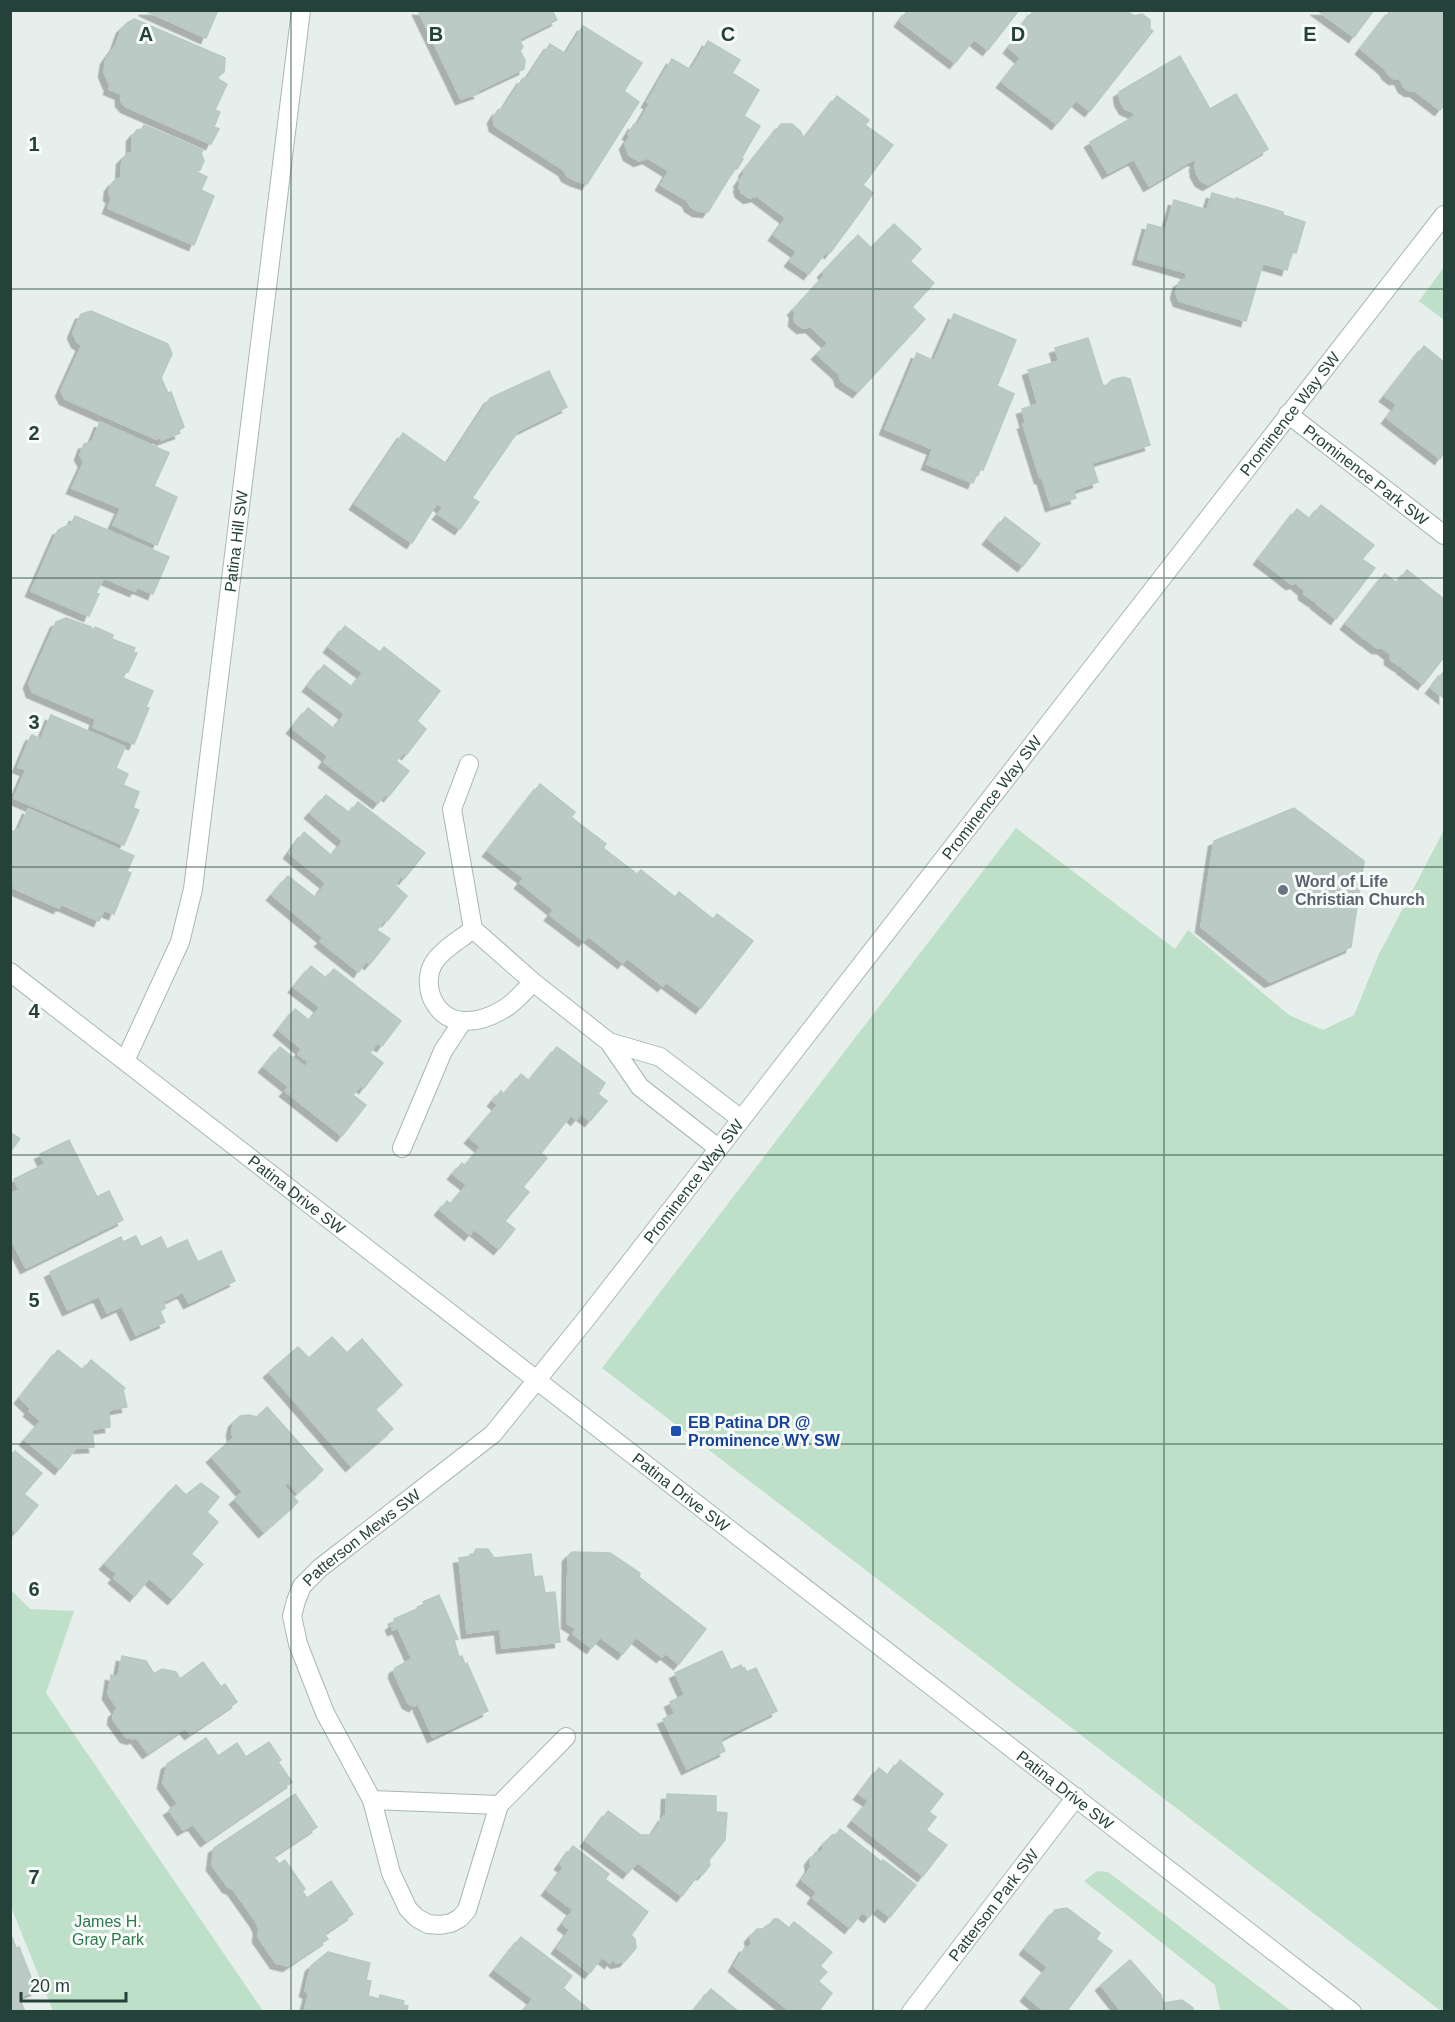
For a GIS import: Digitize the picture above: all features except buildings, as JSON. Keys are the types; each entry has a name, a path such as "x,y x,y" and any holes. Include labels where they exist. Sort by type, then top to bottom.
{"street":[{"name":"Patina Hill SW","path":"125,1061 180,942 193,889 301,10"},
{"name":"Prominence Way SW","path":"538,1380 1444,215"},
{"name":"Prominence Park SW","path":"1288,414 1444,535"},
{"path":"468,764 452,809 473,929 533,982 609,1042 640,1087 718,1148"},
{"path":"473,929 438,957 432,967 429,990 433,1002 441,1012 462,1022 474,1022 504,1009 533,982"},
{"name":"Patina Drive SW","path":"10,972 1352,2012"},
{"path":"402,1148 443,1051 462,1022"},
{"path":"609,1042 660,1057 741,1119"},
{"name":"Patterson Mews SW","path":"538,1380 493,1434 320,1568 302,1586 292,1616 298,1644 325,1713 372,1800 391,1873 408,1909 428,1924 451,1923 467,1910 499,1805 566,1737"},
{"name":"Patterson Park SW","path":"911,2012 1076,1797"},
{"path":"372,1800 499,1805"}],"green space":[{"path":"1444,267 1444,320 1419,301"},
{"path":"1016,828 1175,949 1188,930 1289,1015 1323,1030 1354,1015 1379,954 1444,830 1444,2011 1441,2011 602,1368"},
{"name":"James H. Gray Park","path":"10,1589 30,1609 74,1611 46,1693 263,2011 53,2011 11,1907"},
{"path":"1097,1871 1108,1872 1291,2011 1220,2011 1215,1985 1084,1881"}],"place":[{"name":"Word of Life Christian Church","path":"1283,890"},
{"name":"EB Patina DR @ Prominence WY SW","path":"676,1431"}]}
